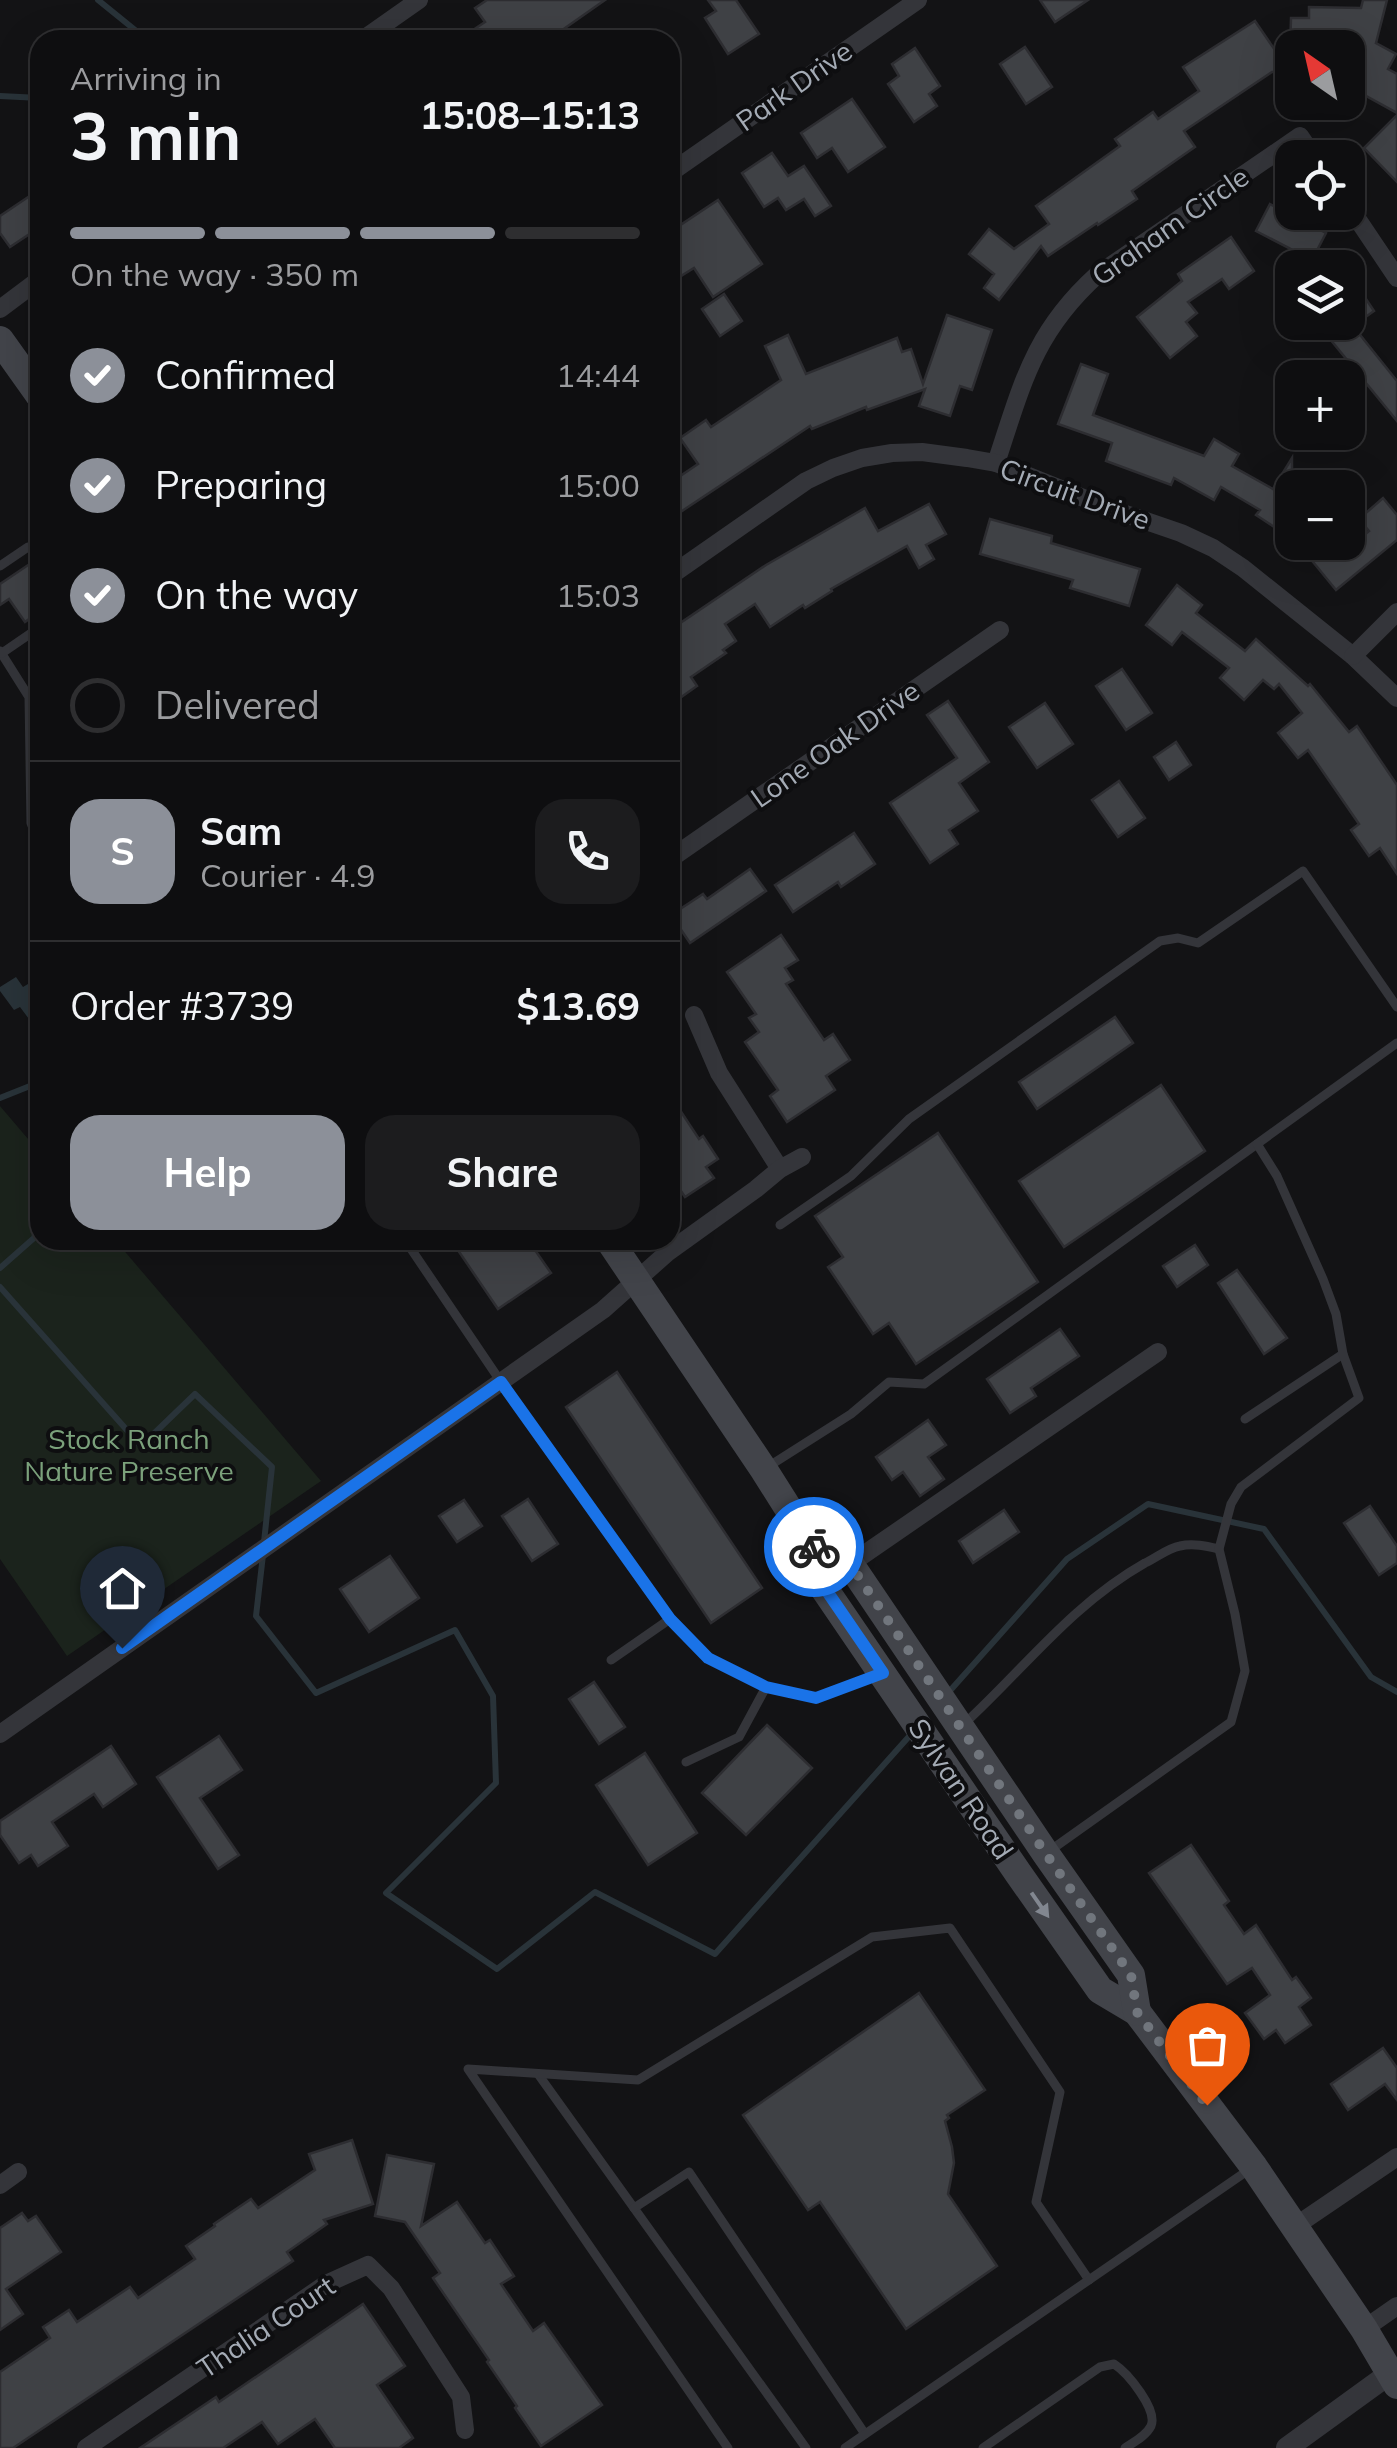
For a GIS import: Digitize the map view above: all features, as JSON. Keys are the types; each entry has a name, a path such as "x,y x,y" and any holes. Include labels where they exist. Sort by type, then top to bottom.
{"main road":[{"path":"0,340 30,382"},
{"name":"Sylvan Road","path":"615,1250 812,1546 820,1581 1018,1873 1100,1990 1137,2012 1254,2166 1364,2329 1393,2380"},
{"path":"812,1546 850,1564"},
{"name":"Sylvan Road","path":"850,1564 1131,1975 1137,2012"}],"street":[{"path":"376,30 419,0"},
{"name":"Park Drive","path":"680,166 918,0"},
{"name":"Graham Circle","path":"996,464 1038,348 1074,296 1097,275 1275,153"},
{"path":"1365,230 1397,278"},
{"path":"0,309 30,286"},
{"name":"Circuit Drive","path":"680,569 806,480 862,458 922,452 996,464 1181,532 1213,548 1244,568 1353,656 1397,698"},
{"path":"1353,656 1397,612"},
{"name":"Lone Oak Drive","path":"680,852 1000,630"},
{"path":"694,1015 718,1072 780,1169"},
{"path":"680,1243 802,1156"},
{"path":"0,1734 602,1310 671,1250"},
{"path":"850,1564 1158,1352"},
{"path":"1294,2227 1397,2158"},
{"path":"0,2184 18,2172"},
{"name":"Thalia Court","path":"109,2442 326,2284 368,2265 391,2288 461,2397 466,2430"},
{"path":"1364,2329 1397,2306"},
{"path":"1286,2448 1393,2380"},
{"path":"86,2448 109,2442"}],"lane":[{"path":"0,566 30,547"},
{"path":"30,634 1,652 29,697 30,760"},
{"path":"780,1224 851,1176 909,1119 1160,941 1178,938 1198,942 1303,871 1397,1007"},
{"path":"764,1470 851,1414 889,1382 924,1384 1397,1043"},
{"path":"1046,1854 1231,1722 1246,1672 1218,1549 1230,1506 1240,1487 1359,1398 1323,1279 1278,1176 1256,1144"},
{"path":"412,1250 670,1619 708,1658 766,1687 816,1698 883,1673"},
{"path":"1245,1419 1343,1354"},
{"path":"957,1720 990,1701 1020,1666 1080,1610 1136,1568 1177,1546 1198,1544 1218,1549"},
{"path":"610,1660 670,1619"},
{"path":"686,1762 739,1736 766,1687"},
{"path":"728,2448 468,2069 638,2080 872,1937 950,1928 1060,2092 1036,2202 1089,2280"},
{"path":"538,2074 806,2448"},
{"path":"845,2448 1254,2166"},
{"path":"634,2208 689,2172 865,2434"},
{"path":"983,2448 1100,2367 1114,2364 1123,2370 1152,2411 1153,2422 1147,2432 1126,2448"}],"green space":[{"name":"Stock Ranch Nature Preserve","path":"0,1106 30,1141 30,1250 124,1250 321,1481 67,1656 0,1559"}],"shaded area":[{"path":"16,977 23,987 28,984 30,1020 20,1007 14,1010 0,987"}],"building":[{"path":"487,0 605,0 562,30 473,30 485,22 475,8"},
{"path":"708,0 736,0 759,34 728,54 705,18 716,11"},
{"path":"1040,0 1088,0 1055,22"},
{"path":"1363,0 1387,0 1376,43 1396,54 1388,69 1397,74 1397,113 1365,95 1365,30 1291,30 1291,18 1309,18 1309,7 1361,8"},
{"path":"1255,21 1275,50 1275,72 1184,131 1195,147 1132,191 1137,199 1048,256 1041,246 999,300 984,288 994,274 969,254 989,229 1014,249 1049,224 1036,206 1120,146 1115,139 1153,112 1158,119 1199,91 1183,67"},
{"path":"1025,47 1052,87 1026,104 1000,64"},
{"path":"915,48 940,86 929,94 937,106 914,122 888,84 899,76 892,64"},
{"path":"852,99 885,147 848,172 832,148 817,158 801,133"},
{"path":"1397,115 1397,182 1365,149"},
{"path":"772,153 788,176 804,166 831,206 815,216 804,199 786,210 778,198 764,207 742,173"},
{"path":"30,196 30,234 10,247 0,233 0,216"},
{"path":"718,200 762,264 713,297 694,268 680,274 680,225"},
{"path":"1270,204 1275,207 1275,230 1326,233 1317,250 1293,250 1256,231"},
{"path":"1231,237 1254,271 1229,289 1222,279 1188,302 1197,313 1186,322 1197,336 1170,358 1137,317 1182,281 1178,274"},
{"path":"724,294 742,321 720,336 702,309"},
{"path":"1365,298 1374,311 1365,317"},
{"path":"947,315 992,330 972,390 960,386 950,416 919,406 925,389 812,429 810,426 680,512 680,476 698,464 680,438 706,420 711,427 781,380 765,346 788,335 806,374 897,338 902,352 911,349 923,384"},
{"path":"1331,340 1364,340 1397,381 1397,421 1365,382 1365,360 1347,360"},
{"path":"1081,364 1108,374 1093,415 1204,456 1214,439 1239,454 1232,466 1273,489 1275,486 1275,527 1256,515 1260,510 1221,487 1214,500 1174,478 1171,485 1106,461 1112,443 1058,424"},
{"path":"1383,498 1397,515 1397,540 1336,590 1313,562 1365,560 1365,534 1369,531 1365,514"},
{"path":"929,504 946,534 926,545 934,559 919,568 907,546 770,627 755,604 725,624 736,641 723,650 726,653 691,677 697,686 680,698 680,623 766,565 865,508 878,531"},
{"path":"990,519 1052,536 1051,543 1140,569 1129,606 1070,588 1073,580 980,554"},
{"path":"30,564 30,618 25,622 9,599 0,605 0,584"},
{"path":"1177,585 1202,605 1196,613 1245,651 1256,639 1310,684 1349,732 1357,726 1397,785 1397,874 1380,848 1369,856 1351,830 1359,824 1308,750 1298,758 1278,733 1302,713 1279,684 1274,689 1263,680 1244,700 1220,678 1229,668 1182,632 1172,645 1146,625"},
{"path":"1122,669 1152,713 1126,730 1096,686"},
{"path":"948,701 989,762 959,783 978,811 949,830 958,844 930,863 890,803 957,758 927,715"},
{"path":"1045,703 1073,744 1037,768 1009,727"},
{"path":"1176,742 1191,765 1169,780 1154,757"},
{"path":"1119,781 1145,818 1118,837 1092,800"},
{"path":"854,833 875,864 841,887 838,882 793,912 775,885"},
{"path":"750,869 766,891 690,943 680,928 680,909 703,894 707,899"},
{"path":"781,935 798,960 785,968 793,980 786,984 824,1040 833,1034 850,1060 826,1076 835,1090 787,1122 770,1096 778,1090 745,1042 759,1032 749,1018 756,1014 727,972"},
{"path":"1115,1017 1133,1043 1037,1109 1019,1082"},
{"path":"1161,1085 1205,1151 1064,1247 1019,1181"},
{"path":"680,1110 718,1159 706,1167 714,1178 685,1197 680,1190"},
{"path":"938,1133 1038,1282 916,1364 889,1323 873,1334 828,1267 843,1257 815,1216"},
{"path":"1195,1245 1208,1265 1177,1287 1163,1266"},
{"path":"458,1250 535,1250 551,1273 498,1309"},
{"path":"1237,1270 1287,1338 1264,1354 1218,1283"},
{"path":"1060,1329 1079,1356 1031,1388 1036,1396 1010,1413 987,1379"},
{"path":"617,1372 762,1588 711,1623 566,1407"},
{"path":"928,1420 946,1445 928,1457 944,1479 920,1496 903,1472 892,1480 876,1457"},
{"path":"528,1499 558,1544 532,1561 502,1516"},
{"path":"464,1500 482,1526 457,1542 439,1516"},
{"path":"1370,1506 1397,1546 1397,1563 1379,1575 1344,1523"},
{"path":"1004,1510 1019,1532 973,1563 959,1541"},
{"path":"390,1556 419,1598 369,1632 340,1589"},
{"path":"594,1682 625,1727 599,1744 569,1699"},
{"path":"767,1725 812,1768 746,1835 702,1793"},
{"path":"219,1736 242,1770 200,1798 239,1855 218,1869 157,1777"},
{"path":"111,1746 136,1784 103,1807 94,1794 52,1822 68,1846 38,1866 31,1855 19,1863 0,1835 0,1821"},
{"path":"645,1753 697,1833 648,1865 596,1785"},
{"path":"1191,1845 1229,1901 1224,1905 1244,1934 1256,1925 1292,1980 1296,1977 1311,1998 1299,2007 1311,2025 1285,2043 1276,2030 1264,2039 1245,2013 1270,1995 1252,1968 1227,1984 1149,1873"},
{"path":"919,1993 985,2090 947,2115 954,2163 948,2194 997,2266 906,2329 820,2202 808,2210 743,2115"},
{"path":"1383,2048 1397,2068 1397,2100 1385,2084 1348,2110 1331,2084"},
{"path":"352,2140 373,2204 324,2220 327,2224 287,2252 293,2261 13,2448 0,2448 0,2372 50,2338 43,2327 69,2310 77,2322 130,2287 138,2298 195,2259 186,2246 214,2224 251,2199 258,2208 315,2170 309,2154"},
{"path":"387,2155 434,2164 421,2226 457,2202 514,2276 501,2284 533,2331 544,2323 602,2405 541,2446 433,2278 440,2273 405,2222 375,2216"},
{"path":"22,2213 28,2221 36,2216 61,2252 6,2289 23,2314 0,2330 0,2228"},
{"path":"363,2304 405,2366 377,2385 413,2438 399,2448 335,2448 315,2419 278,2444 262,2422 223,2448 140,2448 216,2397 219,2402"}],"waterway":[{"path":"98,0 135,30"},
{"path":"0,96 30,98"},
{"path":"0,1098 30,1086"},
{"path":"0,1268 30,1242"},
{"path":"0,1287 141,1446 195,1394 272,1467 264,1542"},
{"path":"948,1693 1067,1559 1148,1504 1264,1529 1371,1677 1397,1692"},
{"path":"263,1555 256,1616 316,1693 455,1630 493,1696 496,1783 386,1893 497,1969 595,1892 715,1954 913,1732"}],"way so far":[{"path":"814,1547 850,1564 1131,1975 1137,2012 1207,2105"}],"route":[{"path":"122,1648 501,1382 670,1619 708,1658 766,1687 816,1698 883,1673 820,1581 814,1547"}]}
